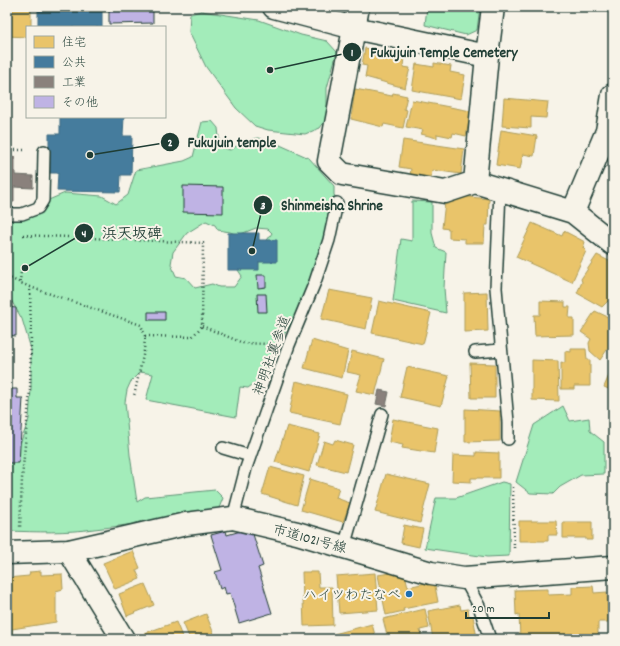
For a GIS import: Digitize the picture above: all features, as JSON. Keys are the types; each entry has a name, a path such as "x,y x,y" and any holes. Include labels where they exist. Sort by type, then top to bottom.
{"street":[{"path":"274,7 354,28 487,56"},
{"path":"358,7 329,161 342,174 445,192 475,182 573,212 613,244"},
{"path":"475,182 493,7"},
{"path":"573,212 607,131 613,95"},
{"name":"市道1021号線","path":"13,552 69,551 186,524 233,518 296,533 431,573 464,578 613,567"},
{"path":"69,551 123,639"}],"lane":[{"path":"7,214 22,214 38,208 43,200 44,151"},
{"path":"500,190 496,288 508,422 508,439"},
{"name":"神明社裏参道","path":"233,518 250,456 289,345 315,282 330,240 337,203"},
{"path":"474,352 501,350"},
{"path":"344,547 382,414"},
{"path":"223,448 250,456"},
{"path":"464,578 479,606 490,639"}],"path":[{"path":"22,235 203,243 202,326 192,337 145,336"},
{"path":"20,282 21,271"},
{"path":"7,277 30,287 140,325 145,336 144,350 134,396"},
{"path":"13,552 22,479 30,389 30,287"},
{"path":"202,326 243,343 289,345"},
{"path":"513,487 514,554"}],"green space":[{"path":"427,7 480,7 477,30 466,35 425,25"},
{"path":"201,11 259,20 301,35 327,41 337,52 327,88 327,118 320,128 305,134 268,130 255,126 236,108 206,67 189,32 190,14"},
{"path":"212,121 218,128 220,147 230,150 245,141 258,138 280,145 309,158 334,186 334,195 339,202 315,282 271,357 263,377 248,388 240,387 236,417 146,400 153,374 140,372 131,381 127,390 125,402 130,455 137,502 145,497 215,490 223,498 219,508 141,523 83,530 51,532 8,531 7,463 20,444 29,419 31,349 22,319 8,295 7,223 23,211 65,193 102,196 116,204 128,195 136,170 184,161 193,157 202,122","holes":["206,221 215,225 218,230 238,235 256,228 268,229 272,233 268,239 234,264 242,276 234,287 219,287 212,284 195,288 186,278 176,276 171,264 173,252 187,233"]},
{"path":"412,201 432,202 432,233 436,248 446,252 444,288 446,313 393,301 401,239 412,241"},
{"path":"563,406 570,421 589,418 590,431 604,442 604,474 581,475 560,487 553,494 530,493 516,482 534,425"},
{"path":"502,482 510,484 509,556 487,557 425,548 436,498 456,498"}],"building: 住宅":[{"path":"7,7 31,7 31,26 26,26 26,37 7,36"},
{"path":"365,48 404,56 403,67 410,68 405,88 365,77 367,66 362,65"},
{"path":"434,63 451,66 450,72 465,75 461,99 412,90 416,64 434,67"},
{"path":"355,89 392,96 393,93 407,96 404,109 407,110 403,128 384,124 383,127 351,119"},
{"path":"504,98 548,102 546,118 531,117 531,128 502,126"},
{"path":"412,100 471,111 466,136 453,133 452,137 437,134 437,138 421,134 423,130 406,127"},
{"path":"501,130 537,136 534,156 523,154 520,169 496,165"},
{"path":"403,140 464,149 461,174 432,170 431,178 410,175 411,169 399,167"},
{"path":"451,195 489,199 488,225 485,225 484,243 465,243 465,239 449,238 449,229 442,228 445,202"},
{"path":"532,223 562,236 564,231 585,242 583,248 586,251 572,282 516,257"},
{"path":"597,255 613,263 613,303 608,301 602,307 577,293 582,282 581,279"},
{"path":"329,290 372,298 366,329 321,319"},
{"path":"487,292 488,331 464,332 464,293"},
{"path":"379,301 431,313 423,344 372,333"},
{"path":"540,301 565,302 565,307 570,307 569,318 574,318 574,335 535,336 534,315 540,315"},
{"path":"595,311 610,318 609,322 613,325 613,341 600,360 590,351 589,343 591,339 581,332"},
{"path":"312,340 348,351 342,378 304,368"},
{"path":"571,349 586,349 587,360 590,360 590,386 574,386 574,389 561,389 561,362 565,363 565,351 571,352"},
{"path":"352,351 384,359 375,395 356,391 361,375 347,372"},
{"path":"532,360 558,361 559,401 532,400"},
{"path":"470,363 495,364 495,398 471,398"},
{"path":"613,366 613,391 604,387"},
{"path":"407,367 449,376 441,406 400,397"},
{"path":"296,381 347,394 340,424 289,413"},
{"path":"465,409 500,411 500,441 465,442"},
{"path":"393,419 438,428 434,453 402,448 403,445 389,442"},
{"path":"287,426 320,434 309,472 275,462"},
{"path":"335,440 353,445 346,472 317,465 324,441 333,444"},
{"path":"476,452 499,453 499,478 471,478 471,482 452,481 453,455 476,456"},
{"path":"270,467 304,476 297,505 262,494"},
{"path":"386,474 430,484 420,523 375,512"},
{"path":"310,479 339,488 336,498 350,503 343,522 301,510"},
{"path":"519,521 556,521 557,535 548,535 548,541 519,541"},
{"path":"563,522 592,522 592,540 586,540 586,538 563,538"},
{"path":"404,525 423,529 419,547 401,543"},
{"path":"133,551 140,568 136,570 140,579 115,589 103,563"},
{"path":"41,571 41,575 62,574 63,589 56,591 56,622 12,629 12,639 7,639 7,578 29,576 30,572"},
{"path":"302,572 318,572 319,587 332,587 333,625 304,626"},
{"name":"ハイツわたなべ","path":"396,572 397,576 405,574 408,587 434,581 438,602 403,609 404,611 386,615 378,575"},
{"path":"375,573 378,610 339,613 336,576"},
{"path":"145,584 154,605 127,616 119,594"},
{"path":"593,586 594,593 607,592 608,622 598,622 598,637 574,637 574,639 520,639 519,614 516,615 515,590 548,589 548,595 572,594 572,587"},
{"path":"460,605 461,610 468,609 469,616 473,616 477,638 433,639 428,611"},
{"path":"425,609 429,628 420,630 422,639 388,639 383,619"},
{"path":"206,614 216,639 190,639 183,623"},
{"path":"176,622 183,639 147,639 145,633"},
{"path":"372,624 376,639 336,639 334,634"}],"building: 公共":[{"path":"38,7 102,7 102,26 38,26"},
{"path":"60,118 124,118 123,136 132,136 131,175 121,175 120,192 57,191 58,173 49,173 49,134 60,134"},
{"path":"228,233 259,233 259,240 277,240 277,262 259,262 259,270 228,270"}],"building: 工業":[{"path":"7,156 15,157 15,175 33,176 33,188 14,187 14,202 7,202"},
{"path":"379,390 389,392 386,406 376,404"}],"building: その他":[{"path":"109,7 153,7 153,23 109,24"},
{"path":"183,186 223,187 223,213 183,212"},
{"path":"257,275 266,275 266,287 258,288"},
{"path":"257,294 266,294 267,312 258,312"},
{"path":"7,307 16,308 16,336 7,335"},
{"path":"148,312 165,312 165,320 148,320"},
{"path":"7,389 17,389 17,398 23,398 19,463 7,463"},
{"path":"251,528 263,566 258,568 272,613 239,623 230,593 226,594 224,587 220,589 215,572 222,570 211,535 226,531 227,535"}],"place":[{"name":"Fukujuin Temple Cemetery","path":"270,70"},
{"name":"Fukujuin temple","path":"90,155"},
{"name":"Shinmeisha Shrine","path":"252,251"},
{"name":"浜天坂碑","path":"25,268"},
{"name":"ハイツわたなべ","path":"409,594"}]}
